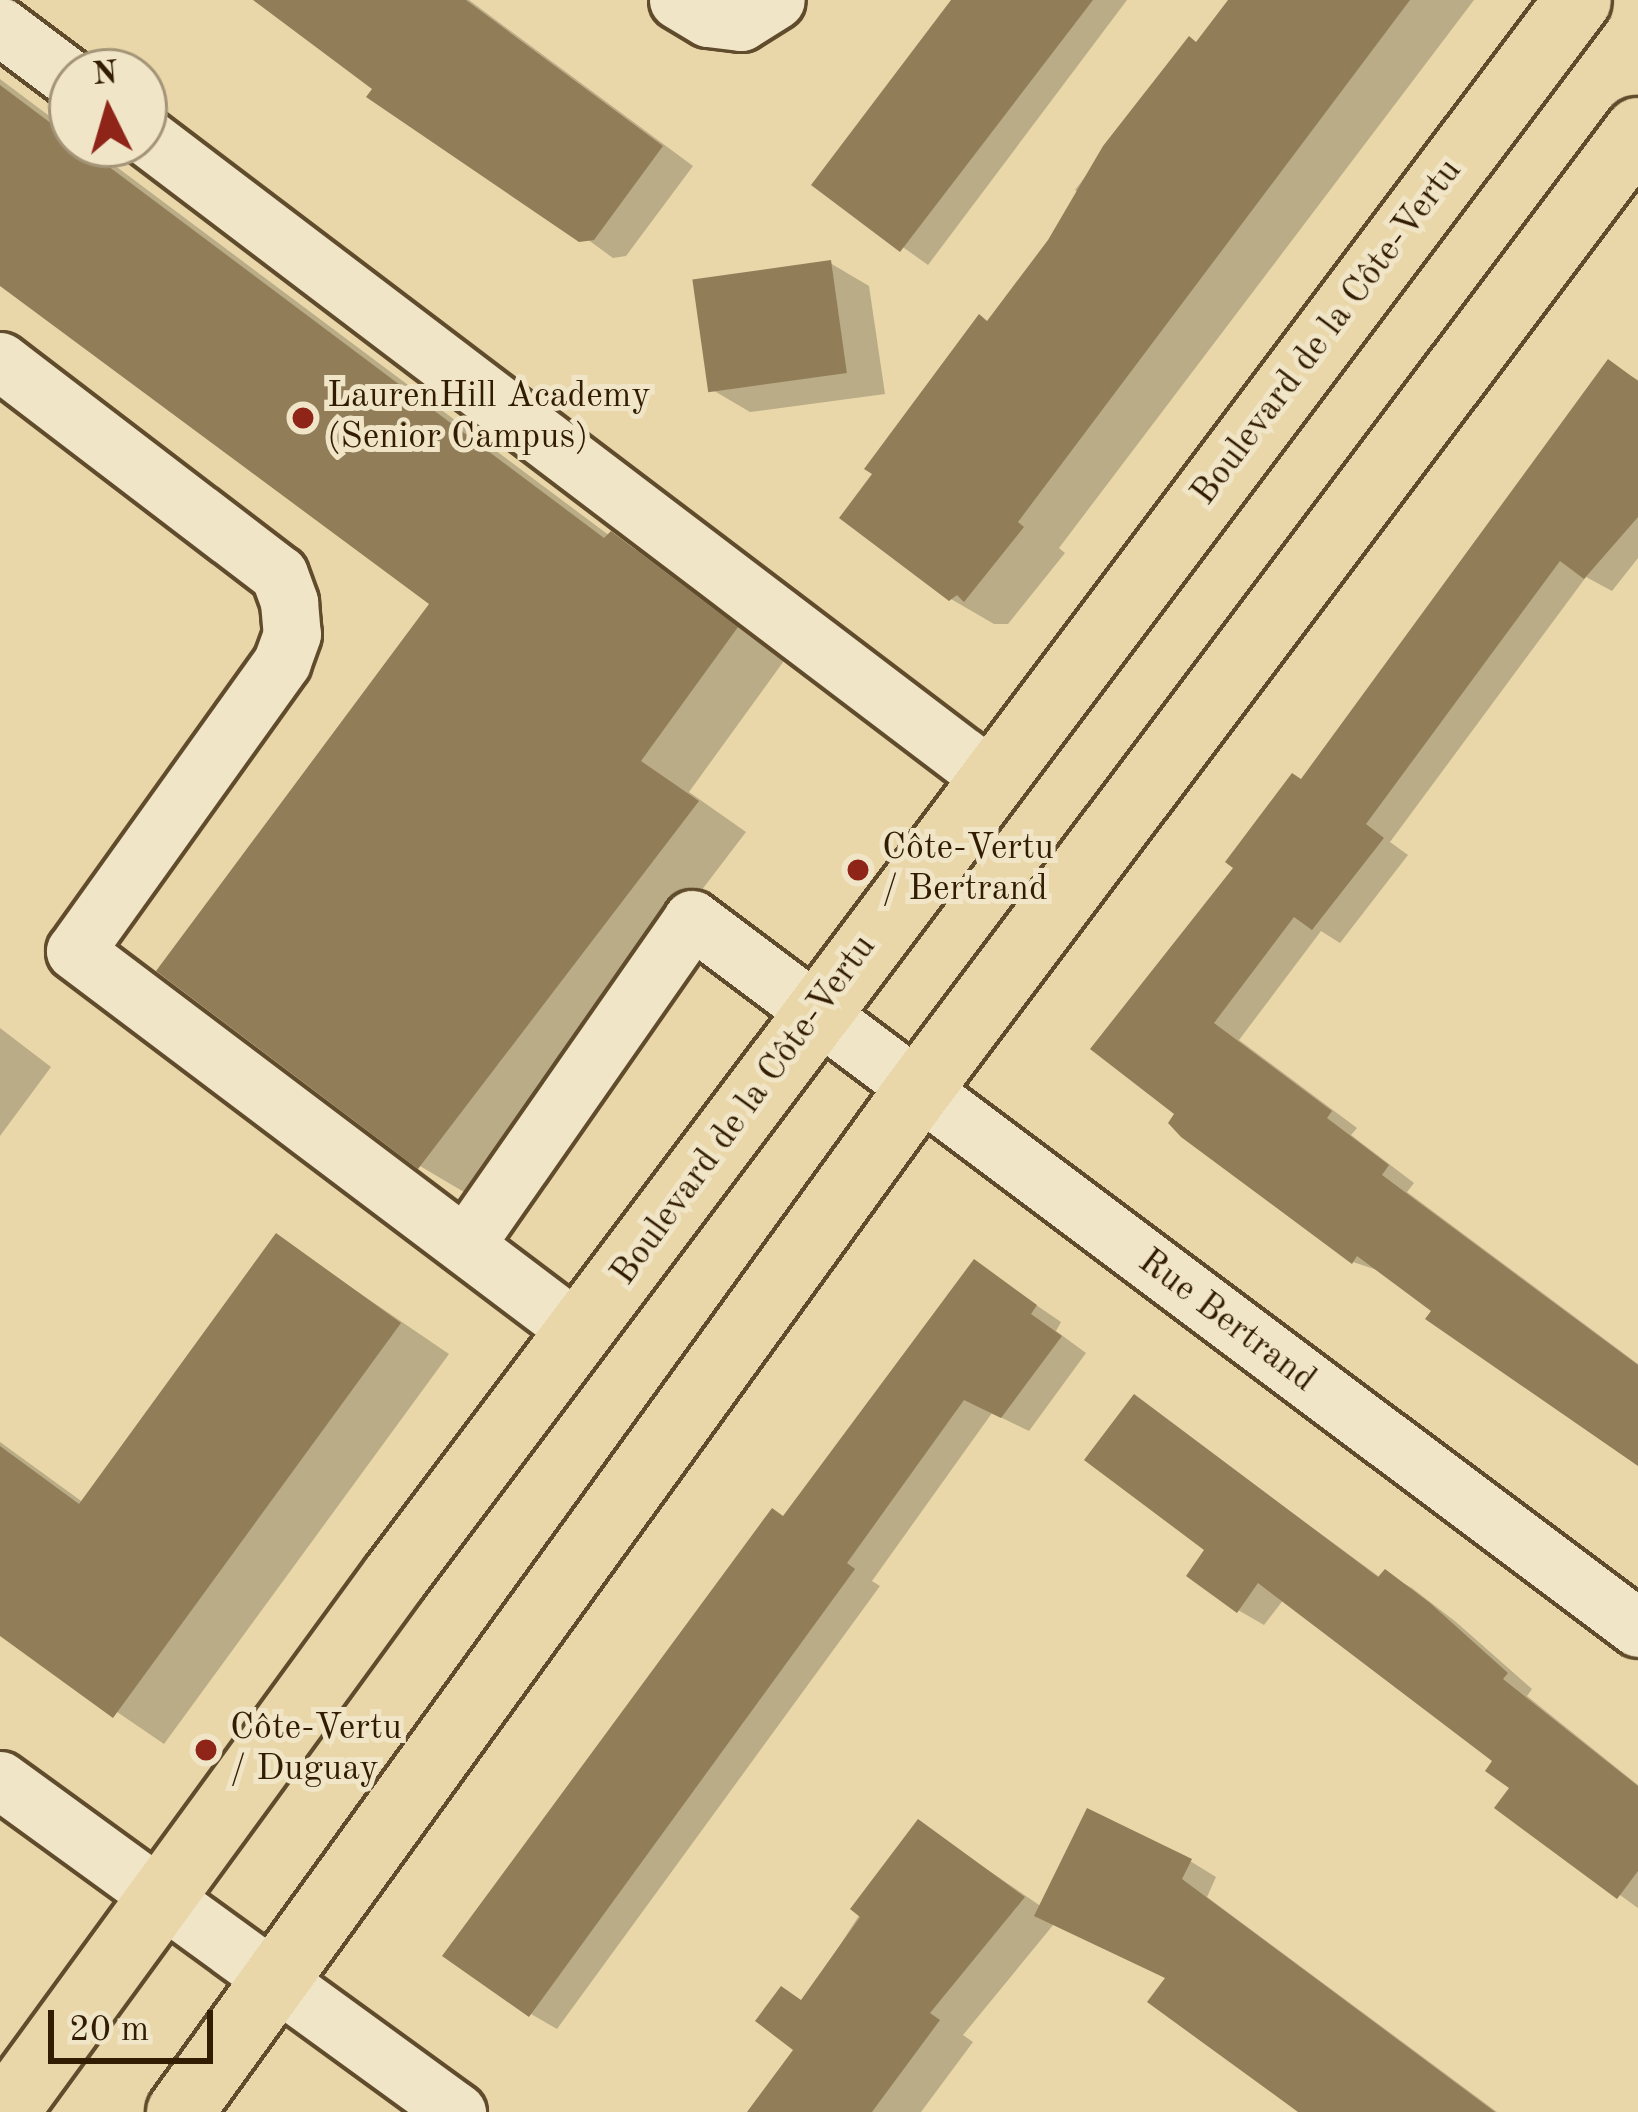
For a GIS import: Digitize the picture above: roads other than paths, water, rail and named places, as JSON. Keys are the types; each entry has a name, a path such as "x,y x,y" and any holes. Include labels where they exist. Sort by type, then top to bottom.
{"main road":[{"name":"Boulevard de la Côte-Vertu","path":"5,2112 815,1014 1578,0"},
{"path":"180,2112 916,1093 1636,137"}],"street":[{"path":"678,0 708,19 741,22 776,0"},
{"path":"0,26 48,62"},
{"path":"168,153 992,778"},
{"path":"0,362 279,574 289,602 292,634 281,662 75,951 581,1333"},
{"name":"Rue Bertrand","path":"465,1245 692,920 916,1093 1638,1628"},
{"path":"0,1780 457,2112"}],"place":[{"name":"LaurenHill Academy (Senior Campus)","path":"303,418"},
{"name":"Côte-Vertu / Bertrand","path":"858,870"},
{"name":"Côte-Vertu / Duguay","path":"206,1750"}]}
